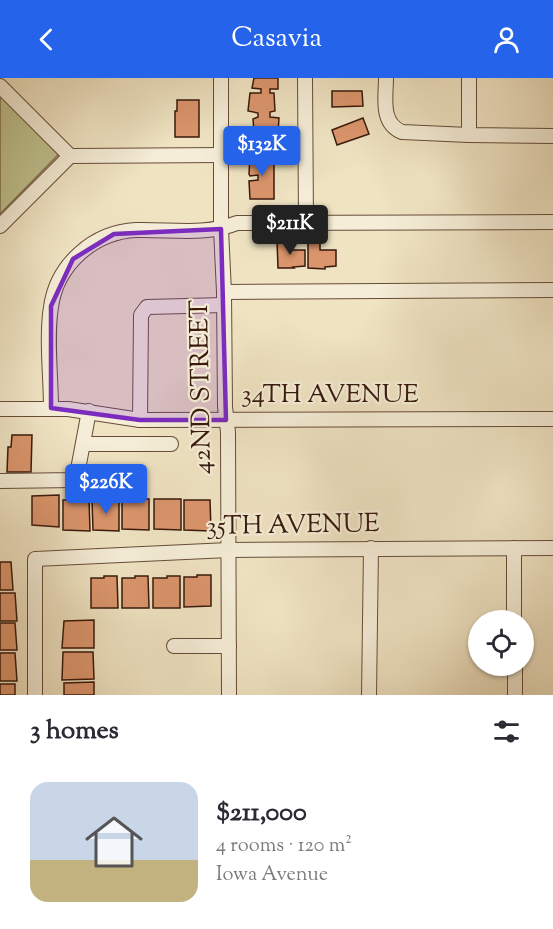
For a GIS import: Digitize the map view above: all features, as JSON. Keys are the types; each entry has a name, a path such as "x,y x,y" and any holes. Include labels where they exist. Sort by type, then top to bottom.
{"street":[{"name":"42ND STREET","path":"221,78 223,155 221,229 228,432 229,695"},
{"path":"305,78 306,222"},
{"path":"386,78 387,116 398,130 468,135 553,136"},
{"path":"468,135 469,78"},
{"path":"0,86 70,156"},
{"path":"0,226 70,156 223,155"},
{"path":"51,408 51,306 58,284 73,259 92,243 114,234 137,230 204,231 221,229 237,223 553,222"},
{"path":"140,420 141,315 147,307 224,299 553,290"},
{"name":"34TH AVENUE","path":"0,409 51,408 89,411 116,418 140,420 553,419"},
{"path":"0,481 76,480 89,411"},
{"path":"83,444 171,444"},
{"path":"369,695 371,548"},
{"path":"514,548 514,610"},
{"name":"35TH AVENUE","path":"35,695 35,559 229,550 553,548"},
{"path":"174,646 229,646"},
{"path":"515,676 515,695"}],"highlighted area":[{"path":"221,229 226,420 140,420 51,408 51,306 73,259 114,234"}],"green space":[{"path":"0,95 59,154 0,214"}],"building":[{"path":"254,78 278,78 278,89 270,89 270,93 274,93 275,111 270,112 270,117 279,118 278,132 254,132 253,119 258,117 258,113 248,111 250,93 261,93 261,89 252,88"},
{"path":"332,91 362,91 363,106 332,107"},
{"path":"177,100 199,100 199,137 175,137"},
{"path":"363,118 369,134 337,145 332,130"},
{"path":"250,156 274,156 274,199 250,199 249,181 258,180 258,175 250,176 249,174"},
{"path":"308,240 320,240 320,250 336,250 336,266 325,267 325,269 308,268"},
{"path":"277,241 290,241 290,250 305,250 305,266 278,268"},
{"path":"12,435 32,435 31,472 7,472 8,447 11,447"},
{"path":"59,495 59,527 32,525 32,496"},
{"path":"89,499 90,531 63,530 63,500"},
{"path":"122,499 149,499 149,530 122,529"},
{"path":"154,499 181,499 181,530 154,529"},
{"path":"92,500 119,500 119,531 93,530"},
{"path":"184,500 210,500 211,531 184,530"},
{"path":"0,562 11,562 13,590 0,590"},
{"path":"197,575 211,575 211,606 184,607 184,577 197,577"},
{"path":"104,576 117,576 118,608 91,608 91,578 104,578"},
{"path":"135,576 148,576 149,608 122,608 122,578 135,578"},
{"path":"167,576 180,576 180,608 153,608 153,578 167,578"},
{"path":"0,593 15,593 17,621 0,621"},
{"path":"94,620 94,648 62,648 64,621"},
{"path":"0,623 15,623 17,650 0,650"},
{"path":"63,652 93,652 94,679 62,680"},
{"path":"0,653 15,653 17,681 0,681"},
{"path":"94,682 94,695 64,695 64,683"},
{"path":"0,684 15,684 15,695 0,695"}]}
